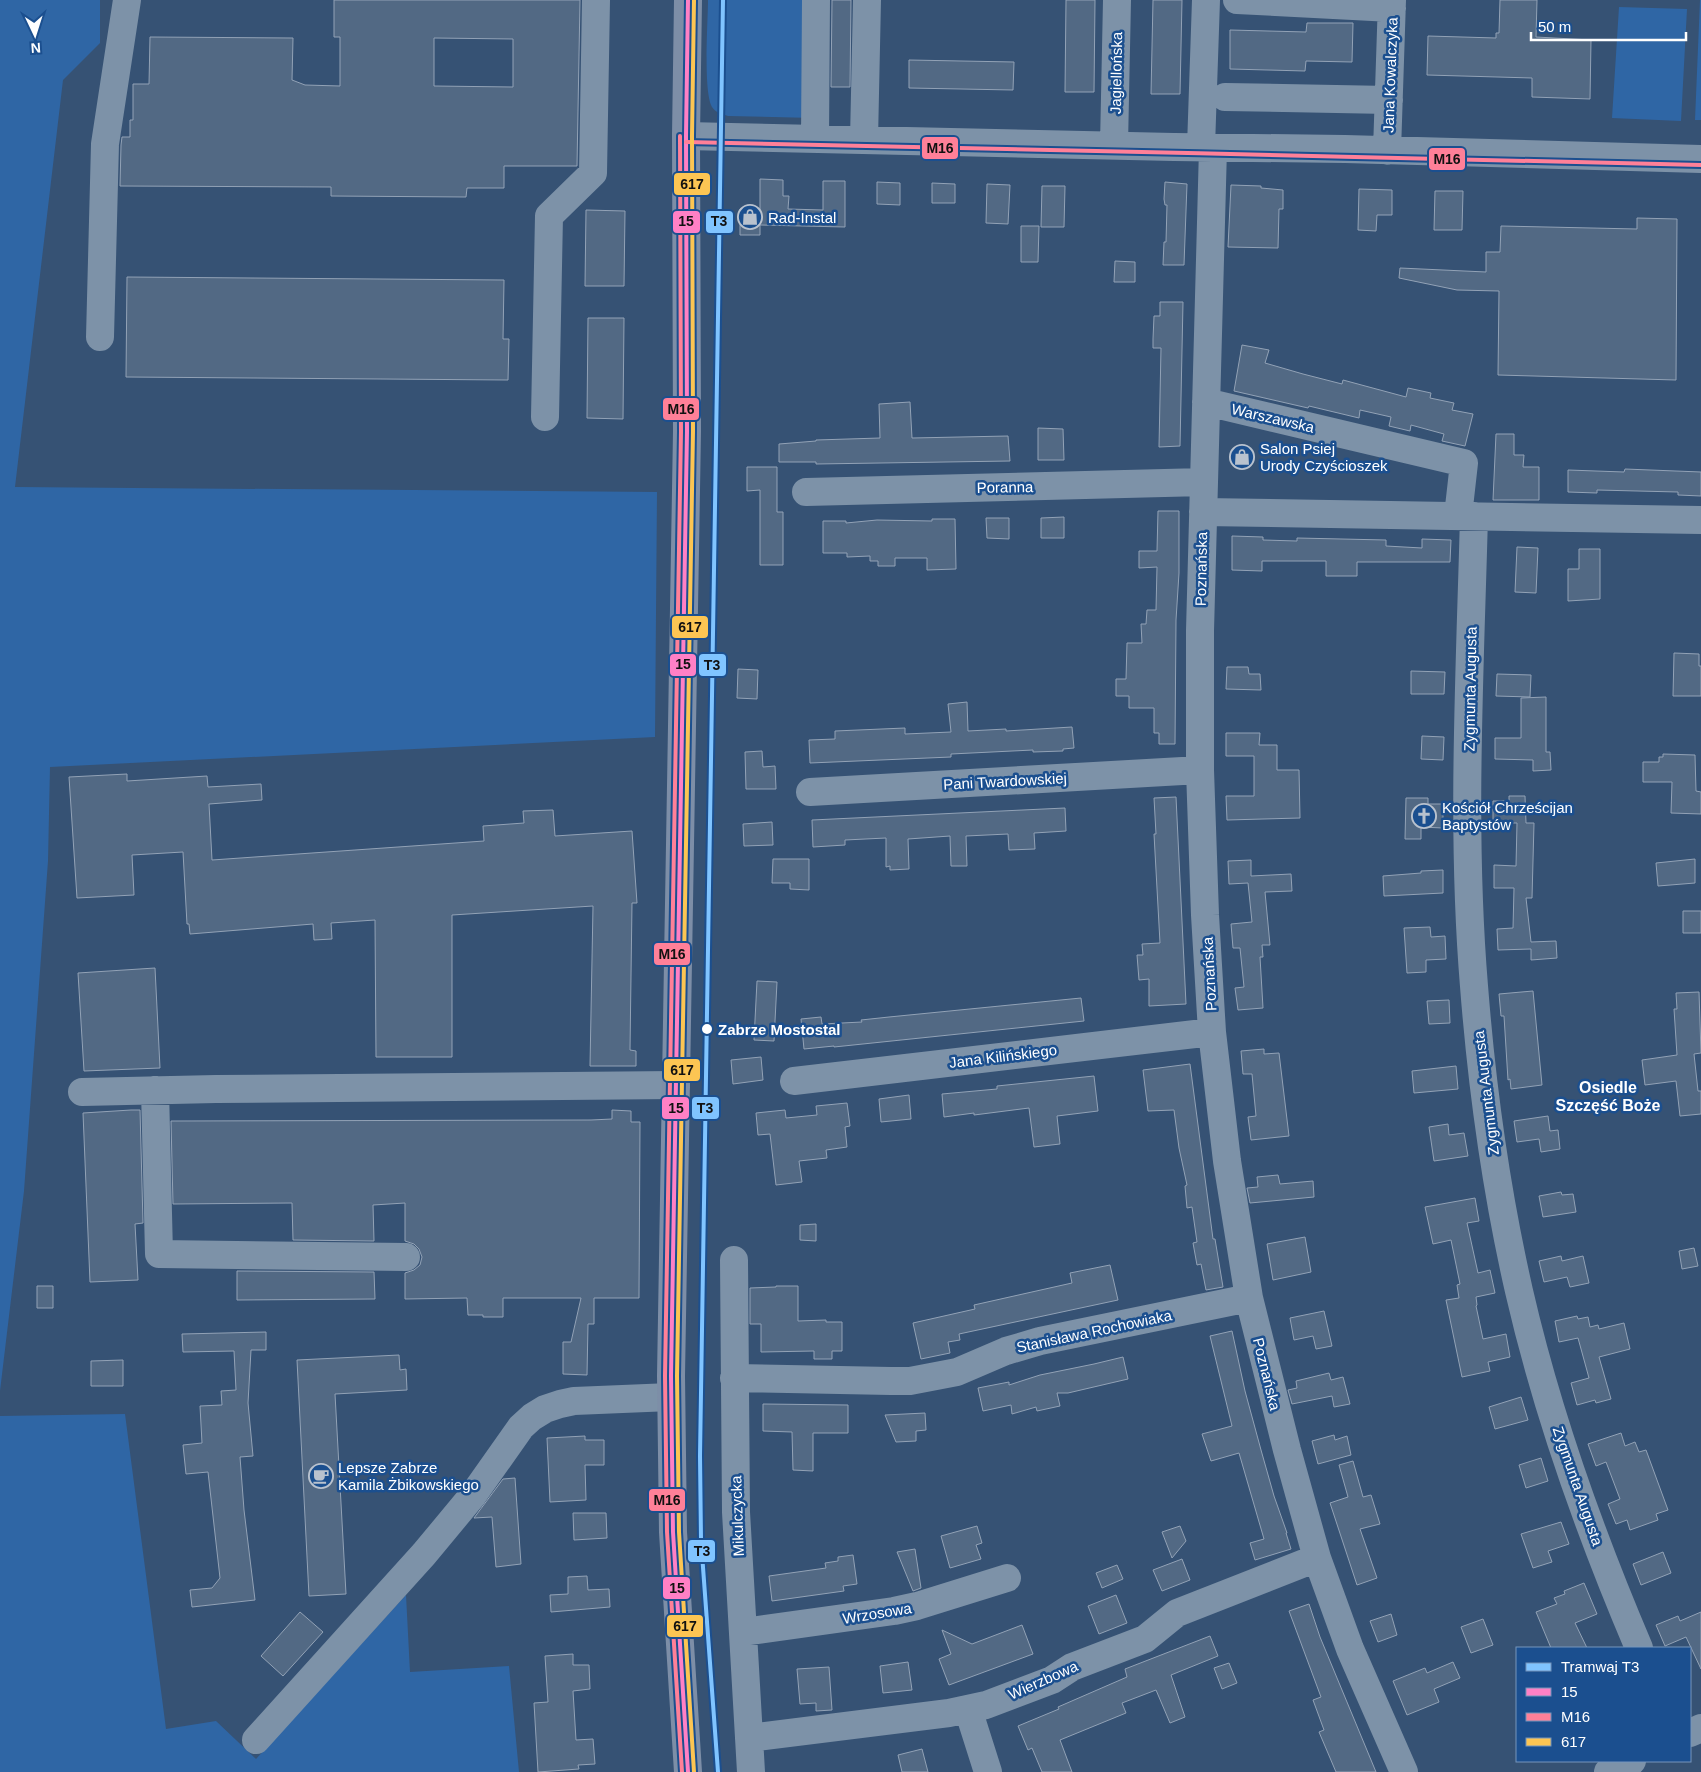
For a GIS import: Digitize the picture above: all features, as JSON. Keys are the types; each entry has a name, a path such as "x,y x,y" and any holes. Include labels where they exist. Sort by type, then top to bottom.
{"main road":[{"path":"688,0 686,431 672,1396 673,1532 688,1772"}],"street":[{"path":"100,337 105,144 127,0"},
{"path":"545,416 549,216 593,173 596,0"},
{"path":"815,139 816,0"},
{"path":"864,140 867,0"},
{"name":"Jagiellońska","path":"1114,145 1117,0"},
{"name":"Poznańska","path":"1206,0 1206,402 1200,770 1205,915 1212,1032 1229,1176 1249,1298 1282,1432 1317,1558 1350,1649 1404,1772"},
{"path":"1237,0 1392,4"},
{"name":"Jana Kowalczyka","path":"1387,151 1392,4"},
{"path":"1225,97 1389,100"},
{"path":"686,136 1701,159"},
{"name":"Warszawska","path":"1206,402 1464,463 1466,516"},
{"name":"Poranna","path":"806,492 1204,482"},
{"path":"1203,512 1701,520"},
{"name":"Zygmunta Augusta","path":"1466,516 1468,812 1473,985 1495,1171 1514,1267 1542,1378 1572,1474 1599,1550 1639,1647"},
{"name":"Pani Twardowskiej","path":"810,792 1200,770"},
{"name":"Jana Kilińskiego","path":"794,1081 1212,1032"},
{"path":"82,1092 676,1085"},
{"path":"155,1090 159,1254 406,1257"},
{"name":"Mikulczycka","path":"734,1260 736,1512 751,1772"},
{"name":"Stanisława Rochowiaka","path":"734,1378 891,1381 927,1378 957,1372 1006,1351 1040,1341 1249,1298"},
{"path":"256,1740 424,1554 473,1495 521,1427 532,1417 545,1409 574,1401 672,1396"},
{"name":"Wierzbowa","path":"749,1738 986,1705 1052,1680 1072,1667 1145,1639 1177,1613 1317,1558"},
{"name":"Wrzosowa","path":"743,1632 902,1610 1007,1578"},
{"path":"968,1709 988,1772"},
{"path":"1608,1772 1630,1762"}],"shaded area":[{"path":"0,0 100,0 100,43 63,80 15,487 657,492 655,737 50,767 48,861 24,1191 0,1391"},
{"path":"708,0 815,0 814,118 728,116 719,113 712,107 709,99 707,72"},
{"path":"1700,0 1701,120 1695,120"},
{"path":"1619,7 1687,9 1681,121 1612,118"},
{"path":"125,1414 166,1729 216,1721 256,1759 406,1595 410,1672 509,1666 519,1772 0,1772 0,1416"}],"building":[{"path":"334,0 580,0 577,166 504,166 504,188 467,188 466,197 331,196 331,187 120,186 122,137 130,137 130,120 133,120 133,84 149,84 150,37 293,38 292,80 305,85 340,86 340,37 334,37","holes":["434,38 513,39 513,87 434,86"]},
{"path":"832,0 851,0 850,87 831,87"},
{"path":"1066,0 1095,0 1094,92 1065,92"},
{"path":"1153,0 1182,0 1180,94 1151,94"},
{"path":"1500,0 1537,0 1536,37 1591,40 1590,99 1532,97 1532,78 1427,75 1428,36 1496,38 1496,33 1499,33"},
{"path":"1307,23 1353,23 1352,62 1306,61 1305,71 1230,69 1230,30 1306,32"},
{"path":"909,60 1014,62 1013,90 909,88"},
{"path":"760,179 783,180 783,196 789,196 788,209 823,210 823,181 845,181 845,227 760,225 760,235 740,235 740,209 760,210"},
{"path":"877,182 900,183 900,205 877,204"},
{"path":"1165,182 1187,184 1184,265 1163,265 1167,205 1165,205 1164,199"},
{"path":"932,183 955,184 955,203 932,203"},
{"path":"987,184 1010,185 1008,224 986,223"},
{"path":"1231,185 1261,186 1261,188 1283,190 1283,209 1279,209 1278,248 1228,247"},
{"path":"1042,186 1065,186 1064,227 1041,227"},
{"path":"1359,189 1392,190 1392,215 1377,215 1376,231 1358,230"},
{"path":"1435,191 1463,191 1462,230 1434,230"},
{"path":"586,210 625,211 624,286 585,286"},
{"path":"1637,218 1677,219 1676,380 1498,375 1499,291 1457,290 1399,278 1400,268 1486,272 1486,252 1500,252 1501,226 1637,229"},
{"path":"1021,226 1039,226 1038,262 1021,262"},
{"path":"1115,261 1135,262 1135,282 1114,282"},
{"path":"127,277 504,280 503,339 509,339 508,380 126,377"},
{"path":"1160,302 1183,302 1180,446 1159,447 1161,348 1153,348 1153,339 1154,316 1160,316"},
{"path":"588,318 624,318 623,419 587,418"},
{"path":"1242,345 1269,350 1265,363 1303,374 1342,384 1343,380 1406,397 1408,388 1431,393 1430,398 1454,403 1452,410 1473,414 1465,446 1442,441 1444,434 1411,425 1410,431 1389,426 1391,417 1360,410 1359,418 1234,391"},
{"path":"910,402 912,438 1008,436 1010,461 816,464 816,462 779,462 779,444 816,440 880,438 879,404"},
{"path":"1038,428 1063,429 1064,460 1038,460"},
{"path":"1496,434 1514,434 1514,455 1524,455 1523,467 1539,467 1539,500 1493,500"},
{"path":"747,467 777,467 777,512 783,512 783,565 760,565 760,490 747,491"},
{"path":"1625,469 1701,472 1701,496 1678,495 1678,492 1597,490 1597,493 1568,492 1568,470 1624,472"},
{"path":"1158,511 1179,511 1175,744 1159,744 1159,733 1154,733 1154,708 1129,708 1129,696 1116,696 1116,679 1126,679 1127,643 1142,643 1141,624 1146,624 1147,610 1156,610 1157,567 1139,568 1139,551 1157,551"},
{"path":"1064,517 1064,538 1041,538 1041,518"},
{"path":"986,518 1009,518 1009,539 987,538"},
{"path":"932,519 955,519 956,569 927,570 927,558 895,558 895,566 878,566 878,561 870,561 870,556 847,557 847,553 823,553 823,521 846,521 846,523 877,520 932,521"},
{"path":"1232,536 1263,537 1263,540 1297,541 1297,538 1386,540 1386,546 1422,548 1422,539 1451,540 1450,562 1357,562 1357,576 1326,576 1326,561 1262,561 1262,571 1232,570"},
{"path":"1517,547 1538,548 1536,593 1515,592"},
{"path":"1579,549 1600,549 1600,599 1568,601 1568,569 1579,569"},
{"path":"1674,653 1699,654 1701,696 1673,696"},
{"path":"1227,667 1248,667 1249,674 1260,674 1261,690 1226,689"},
{"path":"738,669 758,670 757,699 737,698"},
{"path":"1411,671 1445,672 1444,694 1411,694"},
{"path":"1497,674 1531,675 1530,697 1496,696"},
{"path":"1546,697 1546,752 1550,752 1551,770 1533,771 1533,760 1495,759 1495,738 1521,738 1521,698"},
{"path":"967,702 968,731 1072,727 1074,748 1063,749 1063,751 1033,752 1033,750 951,754 951,757 810,763 809,740 835,739 835,731 905,728 905,734 951,732 948,704"},
{"path":"1226,733 1260,733 1259,745 1277,745 1277,770 1299,770 1300,818 1227,820 1226,796 1254,796 1254,756 1226,756"},
{"path":"1422,736 1444,737 1443,760 1421,759"},
{"path":"762,751 763,767 775,766 776,789 746,789 745,752"},
{"path":"1663,754 1695,755 1696,791 1701,792 1701,814 1671,813 1672,782 1643,782 1643,762 1659,762 1659,757 1663,757"},
{"path":"127,774 127,781 207,776 208,787 261,784 262,800 209,804 212,860 484,841 483,826 524,823 523,811 553,810 555,836 632,831 637,903 632,903 630,1050 636,1051 636,1066 590,1066 593,906 452,915 452,1057 376,1057 375,920 331,923 332,939 314,940 313,924 190,934 189,924 187,924 183,852 132,855 134,895 77,898 69,777"},
{"path":"1509,796 1525,796 1526,823 1534,823 1532,898 1526,898 1531,942 1556,941 1557,958 1531,960 1531,949 1498,950 1497,929 1513,928 1514,888 1494,888 1494,865 1516,866 1517,823 1493,823 1493,801 1509,801"},
{"path":"1176,797 1186,1004 1149,1006 1149,979 1139,980 1137,955 1143,955 1142,944 1160,943 1154,798"},
{"name":"Kościół Chrześcijan Baptystów","path":"1406,798 1428,798 1428,804 1443,804 1443,828 1421,827 1421,839 1405,839"},
{"path":"1065,808 1066,831 1034,833 1035,849 1009,850 1008,834 966,836 967,866 951,866 950,836 908,839 909,869 890,870 890,866 886,867 886,838 845,840 845,845 813,847 812,820"},
{"path":"772,822 773,845 744,846 743,824"},
{"path":"773,859 809,859 809,890 790,889 790,883 772,883"},
{"path":"1695,859 1695,883 1658,886 1656,863"},
{"path":"1251,860 1251,876 1291,874 1292,891 1265,892 1270,945 1262,945 1263,957 1260,957 1263,1008 1238,1010 1235,988 1244,987 1240,948 1233,948 1231,924 1252,922 1248,883 1229,884 1228,861"},
{"path":"1443,870 1443,893 1384,896 1383,876"},
{"path":"1683,911 1701,911 1701,933 1683,933"},
{"path":"1430,927 1431,937 1445,936 1446,959 1426,960 1426,972 1407,973 1404,928"},
{"path":"155,968 160,1068 84,1071 78,973"},
{"path":"757,981 777,982 774,1041 754,1040"},
{"path":"1533,991 1542,1085 1511,1089 1510,1079 1508,1080 1504,1016 1501,1016 1499,994"},
{"path":"1699,992 1701,1053 1694,1054 1698,1091 1701,1091 1701,1114 1680,1116 1676,1081 1645,1085 1642,1060 1677,1055 1674,1009 1677,1009 1676,993"},
{"path":"1081,998 1084,1021 804,1049 801,1019 821,1017 822,1024 862,1022 861,1020"},
{"path":"1449,1000 1450,1023 1429,1024 1427,1001"},
{"path":"1264,1049 1264,1054 1279,1053 1289,1136 1251,1140 1248,1117 1256,1116 1252,1074 1243,1074 1241,1051"},
{"path":"761,1057 763,1080 733,1084 731,1060"},
{"path":"1190,1064 1213,1239 1215,1239 1223,1287 1206,1290 1201,1264 1197,1265 1193,1243 1197,1242 1192,1207 1187,1208 1185,1186 1187,1185 1179,1148 1174,1110 1148,1111 1143,1070"},
{"path":"1456,1066 1458,1089 1414,1093 1412,1071"},
{"path":"1094,1076 1098,1111 1057,1116 1060,1144 1034,1147 1029,1108 944,1117 942,1094 997,1089 997,1086"},
{"path":"909,1095 911,1119 881,1122 879,1099"},
{"path":"847,1103 850,1126 845,1127 847,1147 826,1150 827,1158 799,1161 802,1182 776,1185 770,1134 758,1135 756,1113 785,1110 786,1118 817,1115 816,1106"},
{"path":"140,1110 143,1223 135,1224 138,1280 90,1282 83,1113"},
{"path":"612,1110 631,1111 631,1122 640,1122 639,1298 594,1298 594,1324 588,1324 587,1375 563,1374 563,1342 571,1342 581,1298 503,1298 503,1317 468,1315 467,1298 405,1299 405,1273 414,1270 420,1265 422,1257 419,1249 414,1244 405,1241 405,1203 373,1205 374,1241 293,1240 292,1203 173,1204 171,1121 591,1120 612,1119"},
{"path":"1548,1116 1550,1131 1558,1130 1560,1149 1541,1152 1539,1139 1517,1142 1514,1121"},
{"path":"1448,1124 1449,1135 1464,1133 1468,1156 1434,1161 1429,1127"},
{"path":"1278,1175 1280,1184 1313,1181 1314,1197 1250,1203 1247,1188 1258,1187 1257,1177"},
{"path":"1561,1192 1562,1195 1573,1194 1576,1212 1543,1217 1539,1196"},
{"path":"1475,1198 1479,1221 1467,1223 1478,1273 1490,1270 1495,1293 1476,1297 1483,1339 1506,1334 1510,1357 1488,1362 1490,1371 1462,1377 1446,1300 1459,1298 1457,1285 1460,1284 1451,1240 1433,1244 1425,1207"},
{"path":"816,1224 816,1241 800,1240 800,1225"},
{"path":"1305,1237 1311,1272 1273,1280 1267,1244"},
{"path":"1694,1248 1698,1266 1682,1269 1679,1251"},
{"path":"1561,1256 1562,1261 1583,1256 1589,1283 1570,1287 1567,1277 1544,1282 1539,1261"},
{"path":"1110,1265 1118,1300 959,1334 960,1340 948,1342 950,1353 921,1359 913,1323 975,1309 974,1305 1072,1283 1070,1273"},
{"path":"237,1271 374,1272 375,1299 237,1300"},
{"path":"37,1286 53,1286 53,1308 37,1308"},
{"path":"798,1286 798,1321 826,1320 826,1322 842,1322 842,1351 832,1351 832,1359 814,1359 814,1351 761,1352 761,1324 750,1324 750,1288"},
{"path":"1324,1311 1332,1346 1316,1349 1313,1336 1294,1340 1290,1318"},
{"path":"1577,1316 1578,1319 1588,1317 1590,1327 1598,1325 1599,1329 1624,1323 1630,1349 1599,1357 1611,1399 1596,1403 1595,1400 1577,1405 1571,1383 1589,1378 1578,1338 1559,1342 1555,1321"},
{"path":"1232,1331 1245,1391 1274,1496 1291,1549 1255,1560 1250,1543 1264,1539 1239,1453 1211,1461 1202,1434 1232,1426 1210,1336"},
{"path":"266,1332 266,1350 251,1350 248,1403 253,1456 240,1457 244,1510 255,1600 192,1607 190,1590 212,1588 220,1578 208,1472 186,1474 183,1445 202,1443 200,1406 222,1405 221,1391 236,1390 234,1351 183,1352 182,1334"},
{"path":"399,1355 400,1370 406,1369 407,1390 335,1394 346,1594 309,1596 297,1360"},
{"path":"1123,1357 1128,1379 1068,1393 1057,1393 1060,1406 1037,1411 1036,1407 1012,1414 1011,1405 983,1411 978,1388 1009,1382 1009,1385 1040,1375"},
{"path":"123,1360 123,1386 91,1386 91,1361"},
{"path":"1329,1373 1331,1380 1343,1377 1350,1404 1334,1407 1332,1396 1292,1404 1288,1390 1297,1388 1296,1381"},
{"path":"1521,1397 1528,1420 1495,1429 1489,1407"},
{"path":"763,1404 848,1405 848,1433 813,1433 813,1471 793,1470 792,1432 763,1431"},
{"path":"925,1413 926,1430 916,1431 916,1441 896,1442 885,1415"},
{"path":"1621,1433 1625,1446 1635,1442 1639,1452 1646,1450 1668,1510 1656,1514 1658,1520 1630,1530 1627,1520 1616,1524 1608,1504 1620,1499 1606,1462 1596,1466 1588,1444"},
{"path":"1334,1435 1335,1440 1347,1436 1351,1455 1318,1464 1312,1441"},
{"path":"585,1436 585,1440 604,1440 604,1465 585,1465 586,1500 550,1502 547,1438"},
{"path":"1541,1458 1548,1481 1526,1488 1519,1465"},
{"path":"1353,1461 1363,1497 1371,1495 1380,1524 1360,1529 1377,1578 1357,1585 1330,1503 1348,1497 1339,1465"},
{"path":"515,1478 521,1564 496,1567 492,1517 474,1518 503,1479"},
{"path":"573,1513 606,1513 607,1538 574,1540"},
{"path":"1561,1522 1569,1544 1548,1551 1552,1562 1533,1568 1521,1534"},
{"path":"977,1526 982,1543 976,1545 981,1559 950,1568 941,1536"},
{"path":"1180,1526 1186,1541 1172,1558 1162,1532"},
{"path":"915,1549 921,1588 913,1591 897,1552"},
{"path":"1663,1552 1671,1573 1641,1585 1633,1564"},
{"path":"853,1555 857,1584 843,1586 844,1591 772,1601 769,1576 826,1568 825,1563 838,1561 838,1557"},
{"path":"1182,1559 1190,1580 1162,1591 1153,1570"},
{"path":"1117,1565 1123,1579 1102,1588 1096,1573"},
{"path":"587,1576 588,1590 609,1589 610,1607 551,1612 550,1595 568,1594 568,1577"},
{"path":"1584,1583 1597,1614 1575,1623 1587,1647 1551,1647 1536,1612 1557,1604 1554,1598 1565,1594 1564,1591"},
{"path":"1116,1595 1127,1623 1099,1634 1088,1606"},
{"path":"1309,1604 1320,1637 1376,1772 1336,1772 1319,1732 1324,1730 1313,1700 1321,1697 1289,1611"},
{"path":"300,1612 323,1632 283,1676 261,1656"},
{"path":"1701,1612 1701,1669 1686,1637 1665,1646 1656,1625 1678,1616 1680,1621"},
{"path":"1391,1614 1397,1635 1378,1642 1370,1621"},
{"path":"1483,1619 1493,1645 1471,1653 1461,1627"},
{"path":"1022,1625 1033,1654 949,1685 939,1659 951,1654 942,1630 972,1644"},
{"path":"1210,1636 1218,1656 1171,1675 1185,1717 1170,1723 1156,1690 1122,1703 1126,1713 1060,1740 1072,1772 1042,1772 1032,1748 1028,1750 1018,1726 1127,1677 1125,1669"},
{"path":"573,1654 573,1665 589,1665 590,1689 573,1691 576,1740 593,1739 595,1764 578,1765 579,1769 538,1772 534,1703 548,1702 545,1656"},
{"path":"908,1662 912,1690 883,1693 880,1666"},
{"path":"1453,1662 1460,1678 1434,1689 1439,1702 1407,1715 1393,1681 1425,1668 1427,1673"},
{"path":"1229,1663 1237,1683 1222,1689 1214,1668"},
{"path":"829,1667 832,1710 816,1711 816,1703 800,1704 797,1669"},
{"path":"922,1749 928,1772 902,1772 898,1755"}],"tram line":[{"name":"T3","path":"718,1772 701,1540 700,1456 723,0"}],"transit line":[{"name":"15","path":"688,0 686,136 687,431 671,1376 673,1532 688,1772"},
{"name":"617","path":"694,0 692,136 693,431 677,1376 679,1532 694,1772"},
{"name":"M16","path":"680,136 681,431 665,1376 667,1532 682,1772"},
{"name":"M16","path":"686,142 1701,165"}],"place":[{"name":"Rad-Instal","path":"750,217"},
{"name":"Salon Psiej Urody Czyścioszek","path":"1242,457"},
{"name":"Kościół Chrześcijan Baptystów","path":"1424,816"},
{"name":"Zabrze Mostostal","path":"707,1029"},
{"name":"Lepsze Zabrze Kamila Żbikowskiego","path":"321,1476"}],"district":[{"name":"Osiedle Szczęść Boże","path":"1608,1096"}]}
